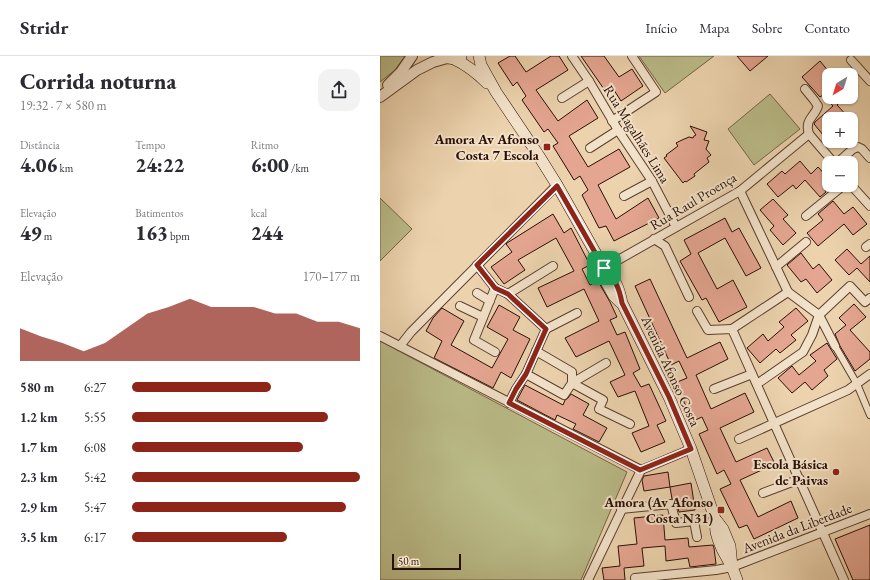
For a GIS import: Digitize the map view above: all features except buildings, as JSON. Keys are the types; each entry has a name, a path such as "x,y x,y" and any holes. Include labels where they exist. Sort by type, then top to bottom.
{"main road":[{"path":"479,56 481,64 496,92"},
{"path":"451,57 478,74 496,92"},
{"name":"Avenida Afonso Costa","path":"496,92 557,186 604,268 613,277 620,293 622,303 669,397 691,449 715,519 723,529 730,546 732,567 737,580"}],"street":[{"path":"380,95 412,56"},
{"name":"Rua Magalhães Lima","path":"572,56 652,181 676,227"},
{"path":"612,120 656,92 632,56"},
{"path":"380,95 417,70 433,62 451,57"},
{"path":"851,60 870,81"},
{"path":"562,98 589,81"},
{"path":"805,89 818,106 817,111 808,122 807,128 809,134 828,156"},
{"path":"590,148 618,130"},
{"name":"Rua Raul Proença","path":"604,268 740,191 809,134"},
{"path":"845,156 853,149 858,147 862,149 870,158"},
{"path":"624,196 652,181"},
{"path":"400,346 411,332 557,186"},
{"path":"740,191 788,292 819,315 857,384 870,415"},
{"path":"806,216 835,192"},
{"path":"857,192 870,206"},
{"path":"654,239 665,246 689,297"},
{"path":"776,267 806,242"},
{"path":"477,265 495,288 508,294 546,329"},
{"path":"508,294 553,266"},
{"path":"757,384 803,352 812,335 819,315 850,286 865,302 870,298"},
{"path":"495,288 474,340 495,352"},
{"path":"697,311 708,330 732,328 788,292"},
{"path":"477,294 490,301"},
{"path":"460,306 483,317"},
{"path":"509,403 526,374 546,329 578,313"},
{"path":"732,328 844,580"},
{"path":"380,336 640,470"},
{"path":"536,351 572,372 572,383"},
{"path":"526,374 564,395 572,383 606,363"},
{"path":"714,389 752,374"},
{"path":"739,440 848,390 870,374"},
{"path":"572,383 603,400 599,409 630,424"},
{"path":"588,580 640,470 691,449"},
{"path":"763,494 800,479"},
{"path":"621,509 671,504 676,523 694,521 698,537"},
{"name":"Avenida da Liberdade","path":"634,578 661,578 732,567 870,514"}],"green space":[{"path":"380,56 405,56 395,70 380,82"},
{"path":"639,56 714,56 665,93"},
{"path":"770,94 800,129 754,165 728,129"},
{"path":"380,198 412,229 380,261"},
{"path":"380,341 627,472 581,580 380,580"}],"place":[{"name":"Amora Av Afonso Costa 7 Escola","path":"547,147"},
{"name":"Escola Básica de Paivas","path":"836,472"},
{"name":"Amora (Av Afonso Costa N31)","path":"721,510"}],"route":[{"path":"557,186 604,268 613,277 620,293 622,303 669,397 691,449 640,470 509,403 526,374 546,329 508,294 495,288 477,265 557,186"}]}
